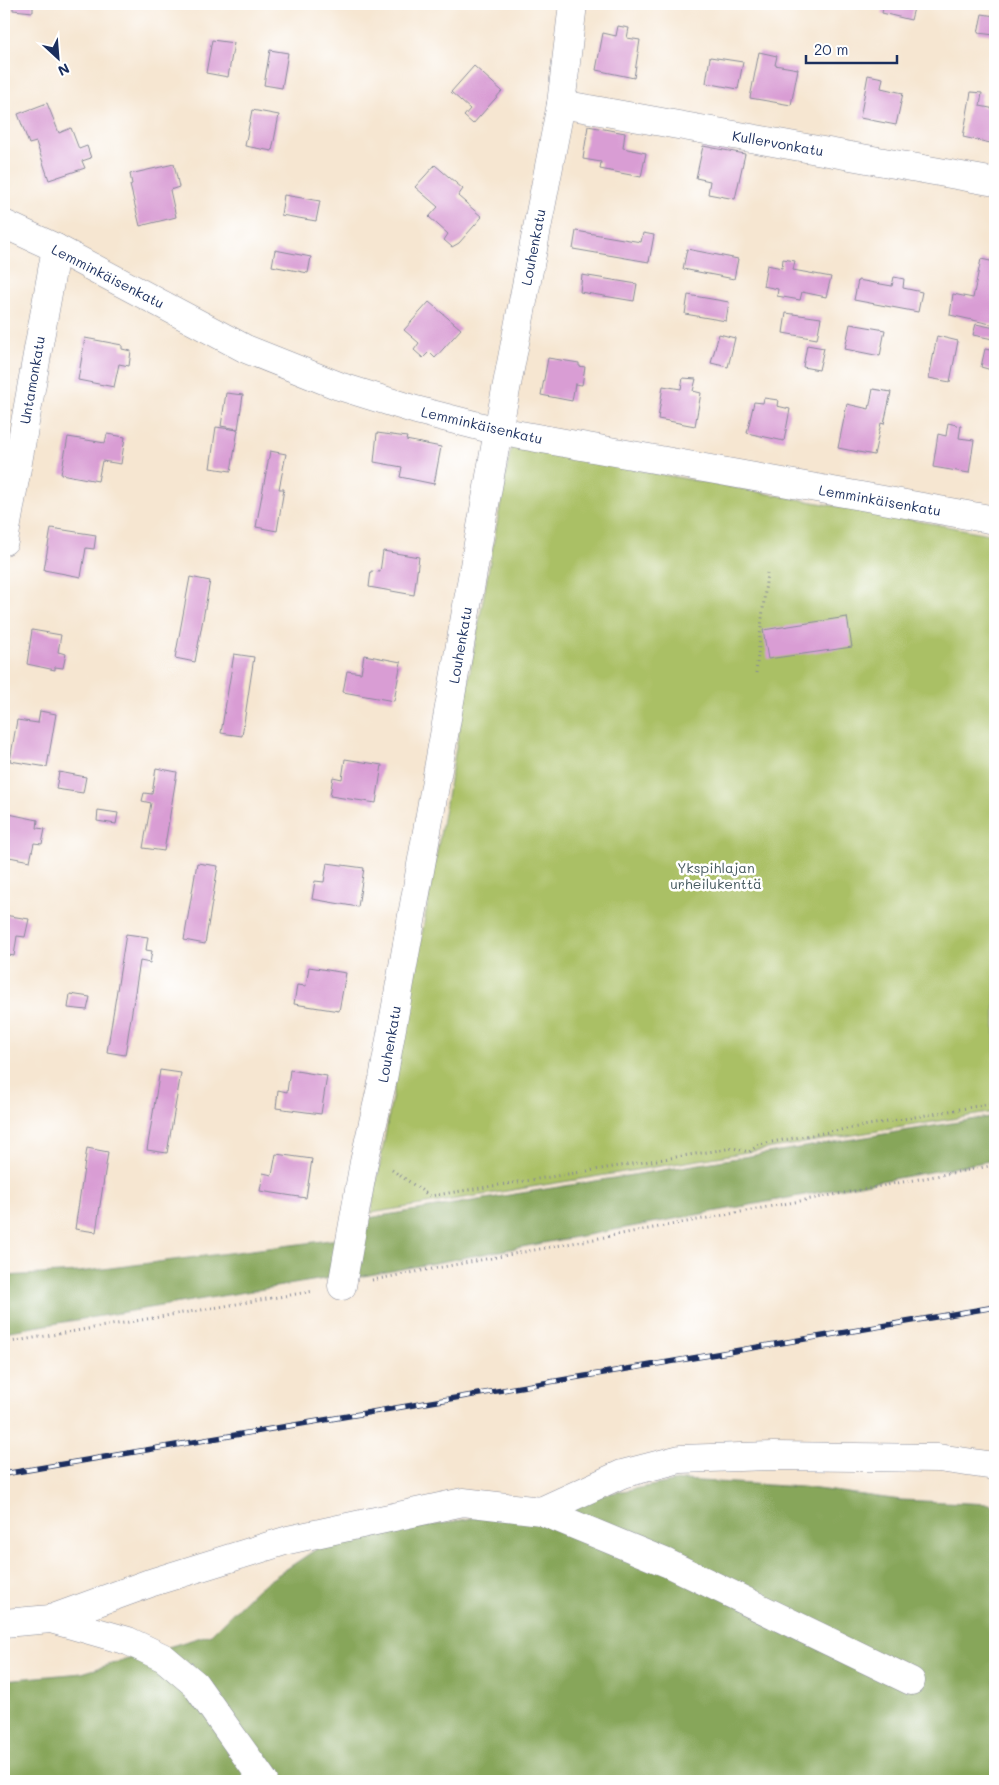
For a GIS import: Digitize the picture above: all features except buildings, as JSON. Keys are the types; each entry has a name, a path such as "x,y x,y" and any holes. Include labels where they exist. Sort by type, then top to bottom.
{"street":[{"name":"Louhenkatu","path":"342,1286 367,1151 383,1079 498,431 561,104 573,4"},
{"name":"Kullervonkatu","path":"561,104 995,182"},
{"name":"Lemminkäisenkatu","path":"4,224 56,248 246,349 339,386 416,410 498,431 995,520"},
{"name":"Untamonkatu","path":"4,541 56,248"},
{"path":"541,1511 622,1474 680,1459 772,1456 938,1458 995,1466"},
{"path":"4,1623 51,1619 150,1583 288,1540 463,1502 541,1511 667,1563 910,1681"},
{"path":"51,1619 128,1641 164,1658 195,1684 264,1781"}],"path":[{"path":"756,673 767,573"},
{"path":"367,1151 430,1196 733,1148 749,1152 760,1144 995,1103"},
{"path":"4,1343 342,1286 995,1164"}],"green space":[{"name":"Ykspihlajan urheilukenttä","path":"511,447 995,535 995,1112 371,1213"},
{"path":"995,1116 995,1160 353,1278 368,1218"},
{"path":"338,1239 330,1278 4,1332 4,1276 79,1272"},
{"path":"683,1480 802,1487 901,1500 990,1504 995,1509 995,1781 4,1781 4,1680 82,1673 211,1634 258,1588 318,1548 373,1536"}],"railway":[{"path":"4,1474 995,1307"}]}
